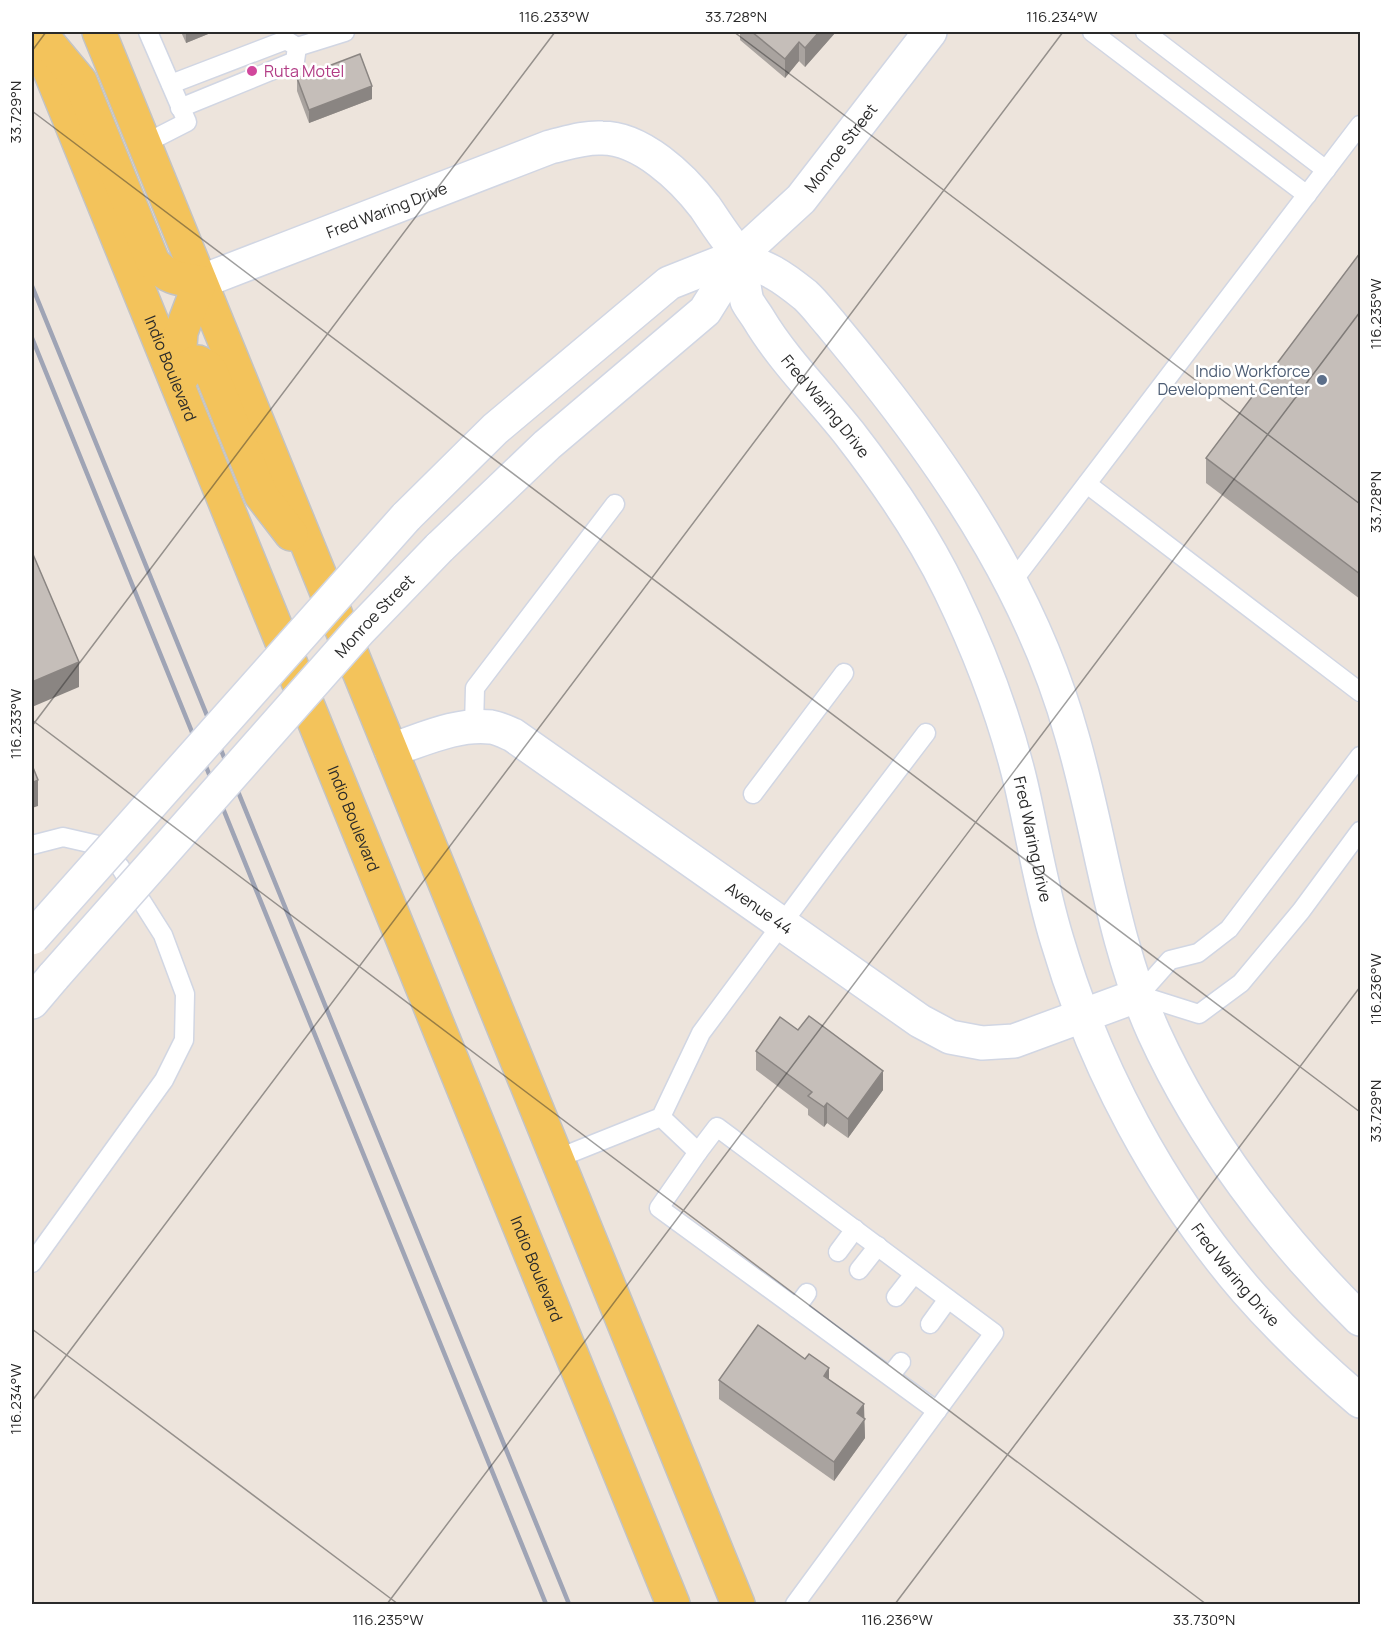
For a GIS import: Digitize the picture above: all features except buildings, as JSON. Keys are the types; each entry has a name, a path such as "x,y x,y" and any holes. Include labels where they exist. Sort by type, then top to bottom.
{"main road":[{"name":"Indio Boulevard","path":"34,32 674,1605"},
{"path":"39,32 80,81 153,262 162,273 173,278 200,282"},
{"path":"99,32 738,1605"},
{"name":"Monroe Street","path":"32,1002 358,631 439,548 547,445 705,311 740,255 801,199 930,32"},
{"name":"Fred Waring Drive","path":"200,282 550,147 576,140 605,137 636,147 664,164 695,195 740,255 776,274 808,297 907,418 992,546 1012,582 1047,661 1072,735 1120,937 1138,995 1174,1073 1246,1186 1294,1248 1360,1319"},
{"name":"Fred Waring Drive","path":"740,255 747,301 770,338 848,432 891,491 924,542 977,649 1010,741 1043,891 1058,943 1083,1015 1116,1091 1146,1147 1180,1203 1245,1288 1316,1362 1360,1401"},
{"name":"Monroe Street","path":"32,938 406,517 495,429 669,283 740,255"},
{"path":"177,383 181,332 200,282"},
{"path":"177,383 192,364 198,362 211,372 261,495 315,563"},
{"name":"Avenue 44","path":"391,750 457,729 474,726 493,727 513,735 920,1021 951,1037 982,1043 1014,1041 1138,995"}],"lane":[{"path":"144,144 186,122 148,32"},
{"path":"171,84 286,40 297,47 345,32"},
{"path":"1092,32 1307,195"},
{"path":"1145,32 1326,170"},
{"path":"180,108 295,61 297,47"},
{"path":"1012,582 1360,124"},
{"path":"1087,484 1360,692"},
{"path":"474,726 475,688 615,504"},
{"path":"753,794 844,673"},
{"path":"556,1159 661,1117 701,1033 926,733"},
{"path":"1360,756 1229,929 1198,953 1170,960 1138,995 1199,1014 1241,983 1301,911 1360,831"},
{"path":"32,845 63,837 98,845 120,867 163,935 185,994 184,1040 164,1080 32,1263"},
{"path":"661,1117 698,1152"},
{"path":"795,1605 937,1411 994,1333 717,1127 659,1208 801,1300 861,1345 890,1376 937,1411"},
{"path":"838,1252 855,1229"},
{"path":"859,1270 878,1246"},
{"path":"897,1297 914,1274"},
{"path":"930,1324 948,1299"},
{"path":"890,1376 901,1362"}],"railway":[{"path":"32,286 569,1604"},
{"path":"32,338 546,1604"}],"place":[{"name":"Ruta Motel","path":"252,71"},
{"name":"Indio Workforce Development Center","path":"1322,380"}]}
